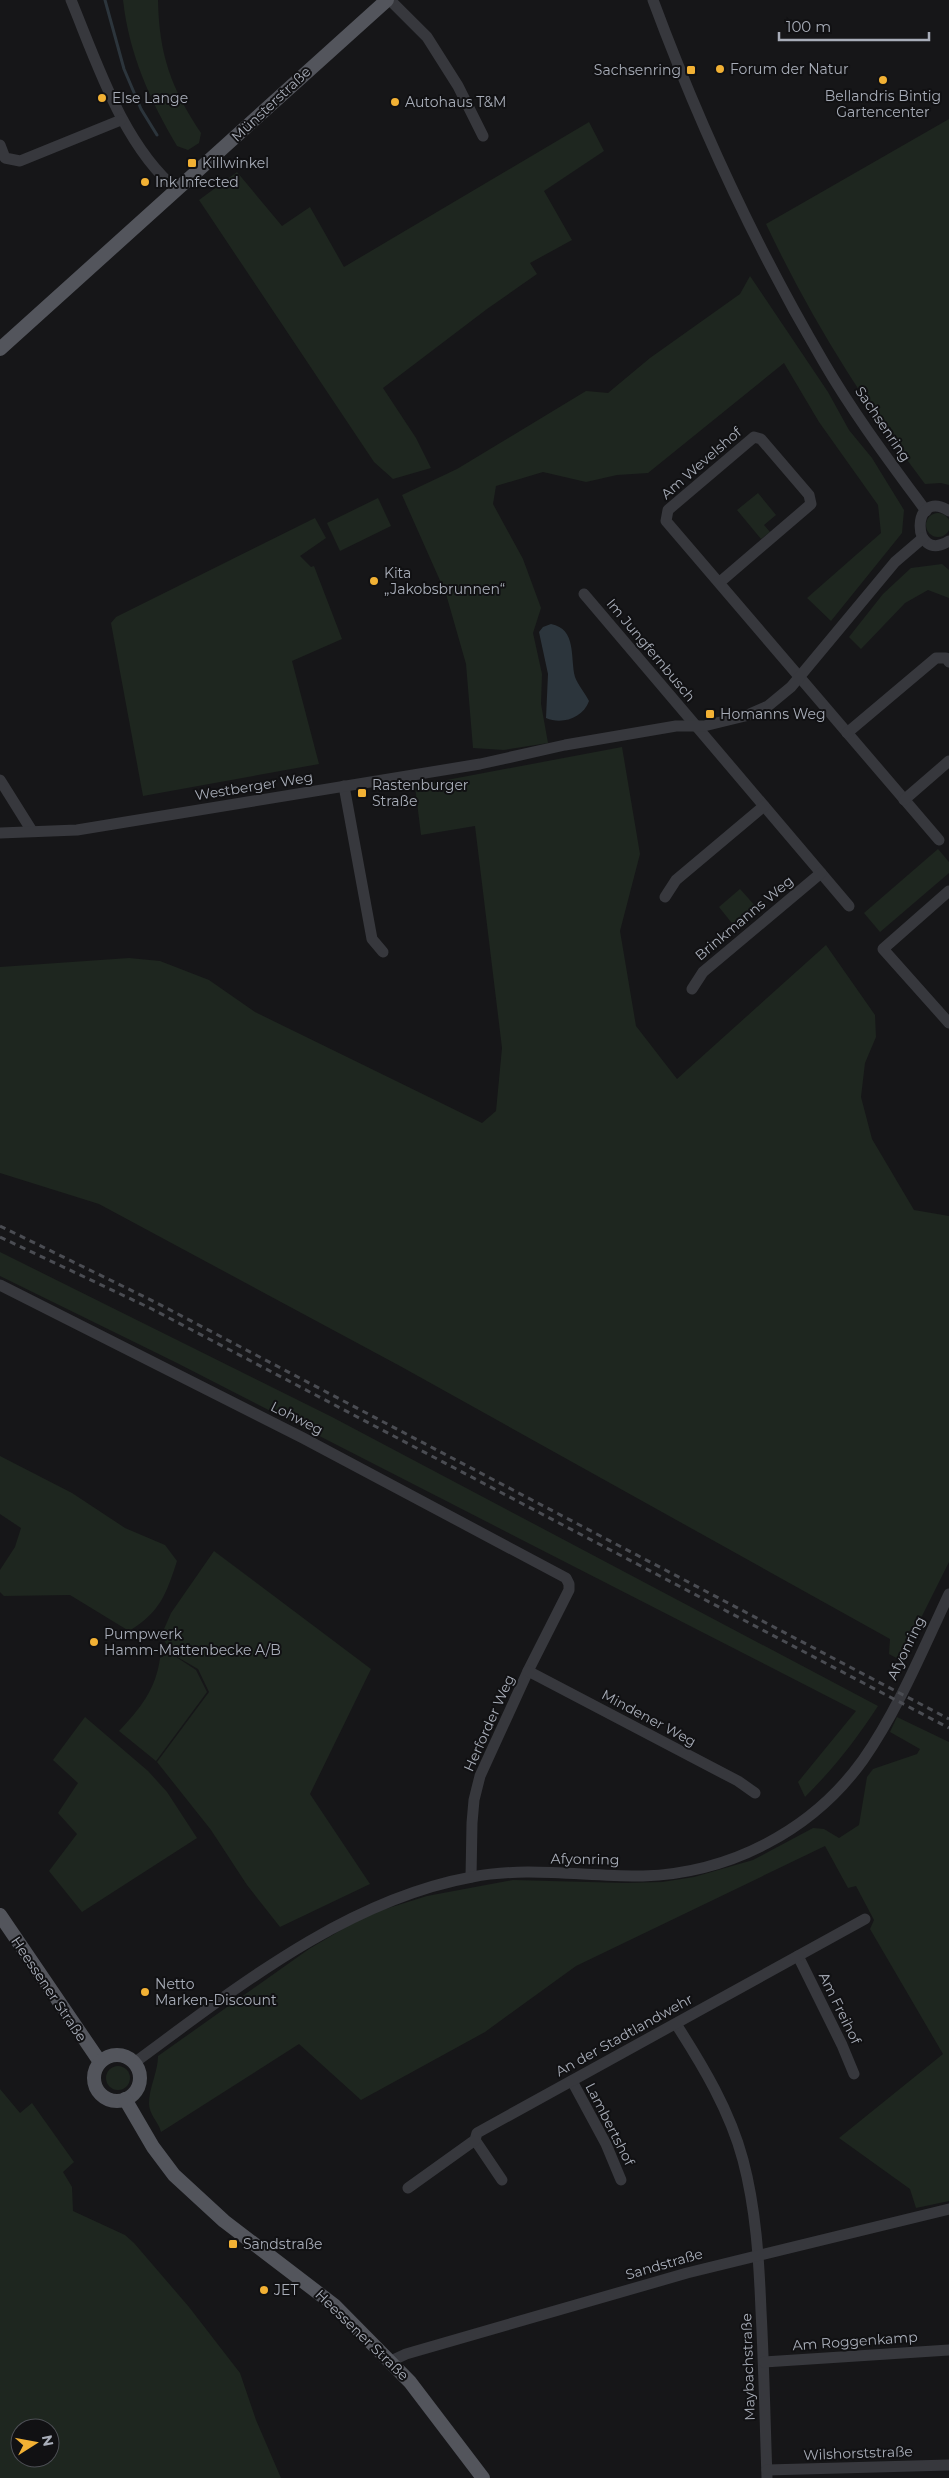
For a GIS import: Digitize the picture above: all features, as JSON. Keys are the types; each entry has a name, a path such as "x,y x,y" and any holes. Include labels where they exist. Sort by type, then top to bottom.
{"main road":[{"name":"Münsterstraße","path":"0,349 388,0"},
{"name":"Heessener Straße","path":"0,1916 100,2062"},
{"path":"114,2055 121,2056 134,2063 139,2076 139,2084 136,2090 125,2099 110,2100 98,2091 94,2076 100,2062 114,2055"},
{"name":"Heessener Straße","path":"125,2099 153,2147 174,2176 224,2220 334,2305 391,2361 419,2394 483,2478"}],"street":[{"path":"71,0 121,120 166,181 177,190"},
{"path":"388,0 428,37 458,86 483,136"},
{"name":"Sachsenring","path":"653,0 705,125 758,241 823,361 871,435 926,511"},
{"path":"0,145 5,158 20,162 121,120"},
{"name":"Am Wevelshof","path":"720,582 811,504 809,495 761,439 754,437 668,510 666,521 939,840"},
{"path":"949,511 936,507 926,511 919,524 923,538 936,544 949,540"},
{"name":"Westberger Weg","path":"0,833 76,830 511,757 651,730 704,726 734,720 762,708 782,695 895,562 923,538"},
{"name":"Im Jungfernbusch","path":"584,594 695,726"},
{"path":"847,733 936,658 946,658 949,662"},
{"path":"695,726 849,906"},
{"path":"904,800 949,761"},
{"path":"0,780 32,831"},
{"path":"344,786 372,939 384,952"},
{"path":"665,897 676,880 764,806"},
{"name":"Brinkmanns Weg","path":"692,990 703,972 821,873"},
{"path":"949,891 883,949 949,1023"},
{"name":"Lohweg","path":"0,1284 303,1438 482,1532 560,1574 569,1584 569,1590"},
{"name":"Herforder Weg","path":"472,1877 472,1823 474,1800 480,1776 528,1671 569,1590"},
{"name":"Afyonring","path":"134,2063 284,1957 344,1921 394,1900 472,1877 509,1873 642,1876 674,1874 729,1860 766,1845 810,1815 844,1782 862,1761 884,1724 949,1594"},
{"name":"Mindener Weg","path":"528,1671 738,1781 755,1794"},
{"name":"An der Stadtlandwehr","path":"408,2188 475,2140 477,2133 865,1919"},
{"name":"Am Freihof","path":"798,1956 842,2045 854,2074"},
{"name":"Maybachstraße","path":"676,2024 718,2094 743,2158 753,2206 759,2254 767,2474"},
{"name":"Lambertshof","path":"572,2081 606,2144 621,2180"},
{"path":"475,2140 502,2180"},
{"name":"Sandstraße","path":"391,2361 406,2354 687,2273 949,2209"},
{"name":"Am Roggenkamp","path":"764,2362 949,2350"},
{"name":"Wilshorststraße","path":"767,2474 949,2466"}],"shaded area":[{"path":"123,0 158,0 161,37 169,70 182,101 201,133 199,143 188,150 177,146 142,76 130,39"},
{"path":"949,119 949,485 941,483 925,484 880,422 819,326 766,224"},
{"path":"589,122 604,151 544,191 572,240 530,263 537,274 487,309 383,388 416,438 431,468 393,479 374,462 199,200 237,172 282,226 310,207 344,267"},
{"path":"750,276 828,392 849,430 872,458 904,510 902,533 831,621 807,598 881,533 878,505 819,422 784,363 648,473 617,475 586,482 543,472 496,486 493,504 523,559 541,608 533,633 542,674 541,704 548,743 504,750 473,748 466,664 446,594 402,495 457,469 586,391 608,393 650,358 740,294"},
{"path":"758,493 776,515 764,525 770,532 761,539 737,510"},
{"path":"378,498 391,526 340,551 327,523"},
{"path":"938,513 946,517 950,525 946,533 938,537 930,533 926,525 930,517"},
{"path":"315,518 326,538 300,556 311,567 314,566 342,639 292,661 319,764 143,796 111,623 116,617"},
{"path":"942,564 949,570 949,598 928,590 905,603 861,649 849,637 883,594 911,568"},
{"path":"551,624 559,627 569,638 575,677 589,701 577,716 559,721 546,718 548,674 539,632 543,627"},
{"path":"622,747 640,854 620,931 636,1026 677,1079 826,945 875,1015 876,1037 865,1063 861,1097 872,1139 914,1210 949,1216 949,1562 900,1660 889,1654 890,1639 400,1366 99,1204 0,1173 0,967 129,958 160,961 209,980 255,1012 482,1123 496,1111 502,1048 475,826 421,835 415,786"},
{"path":"938,849 949,862 949,873 880,932 864,913"},
{"path":"740,889 757,908 735,927 719,907"},
{"path":"0,1252 332,1417 878,1706 844,1754 805,1797 798,1782 856,1711 177,1363 0,1276"},
{"path":"0,1456 72,1493 125,1528 165,1545 177,1561 165,1593 148,1617 129,1631 70,1595 4,1596 0,1592 0,1570 15,1547 21,1528 0,1514"},
{"path":"214,1551 371,1669 310,1794 370,1884 280,1927 247,1885 211,1830 157,1762 209,1692 198,1669 174,1655 161,1636 171,1613"},
{"path":"170,1653 196,1670 207,1692 156,1761 119,1731 146,1698 155,1679 160,1658"},
{"path":"85,1717 148,1771 167,1792 197,1838 82,1912 49,1871 77,1834 58,1813 78,1783 53,1760"},
{"path":"897,1717 949,1742 949,2201 916,2208 910,2189 839,2138 943,2054 870,1929 874,1920 856,1886 848,1888 825,1846 576,1966 485,2032 361,2100 299,2044 161,2132 149,2104 158,2056 309,1949 353,1923 379,1911 427,1896 513,1880 662,1882 694,1877 753,1860 813,1828 824,1829 839,1838 859,1825 867,1777 873,1769 917,1754 920,1749 890,1732"},
{"path":"118,2066 127,2069 130,2078 127,2087 118,2090 109,2087 106,2078 109,2069"},
{"path":"0,2089 20,2113 32,2103 74,2162 63,2172 72,2187 73,2211 125,2235 134,2243 189,2307 240,2373 256,2420 281,2478 0,2478"}],"waterway":[{"path":"105,0 124,69 141,109 157,135"}],"railway":[{"path":"0,1226 155,1302 949,1719"},
{"path":"0,1237 152,1309 949,1728"}],"place":[{"name":"Forum der Natur","path":"720,69"},
{"name":"Sachsenring","path":"691,70"},
{"name":"Bellandris Bintig Gartencenter","path":"883,80"},
{"name":"Else Lange","path":"102,98"},
{"name":"Autohaus T&M","path":"395,102"},
{"name":"Killwinkel","path":"192,163"},
{"name":"Ink Infected","path":"145,182"},
{"name":"Kita „Jakobsbrunnen“","path":"374,581"},
{"name":"Homanns Weg","path":"710,714"},
{"name":"Rastenburger Straße","path":"362,793"},
{"name":"Pumpwerk Hamm-Mattenbecke A/B","path":"94,1642"},
{"name":"Netto Marken-Discount","path":"145,1992"},
{"name":"Sandstraße","path":"233,2244"},
{"name":"JET","path":"264,2290"}]}
